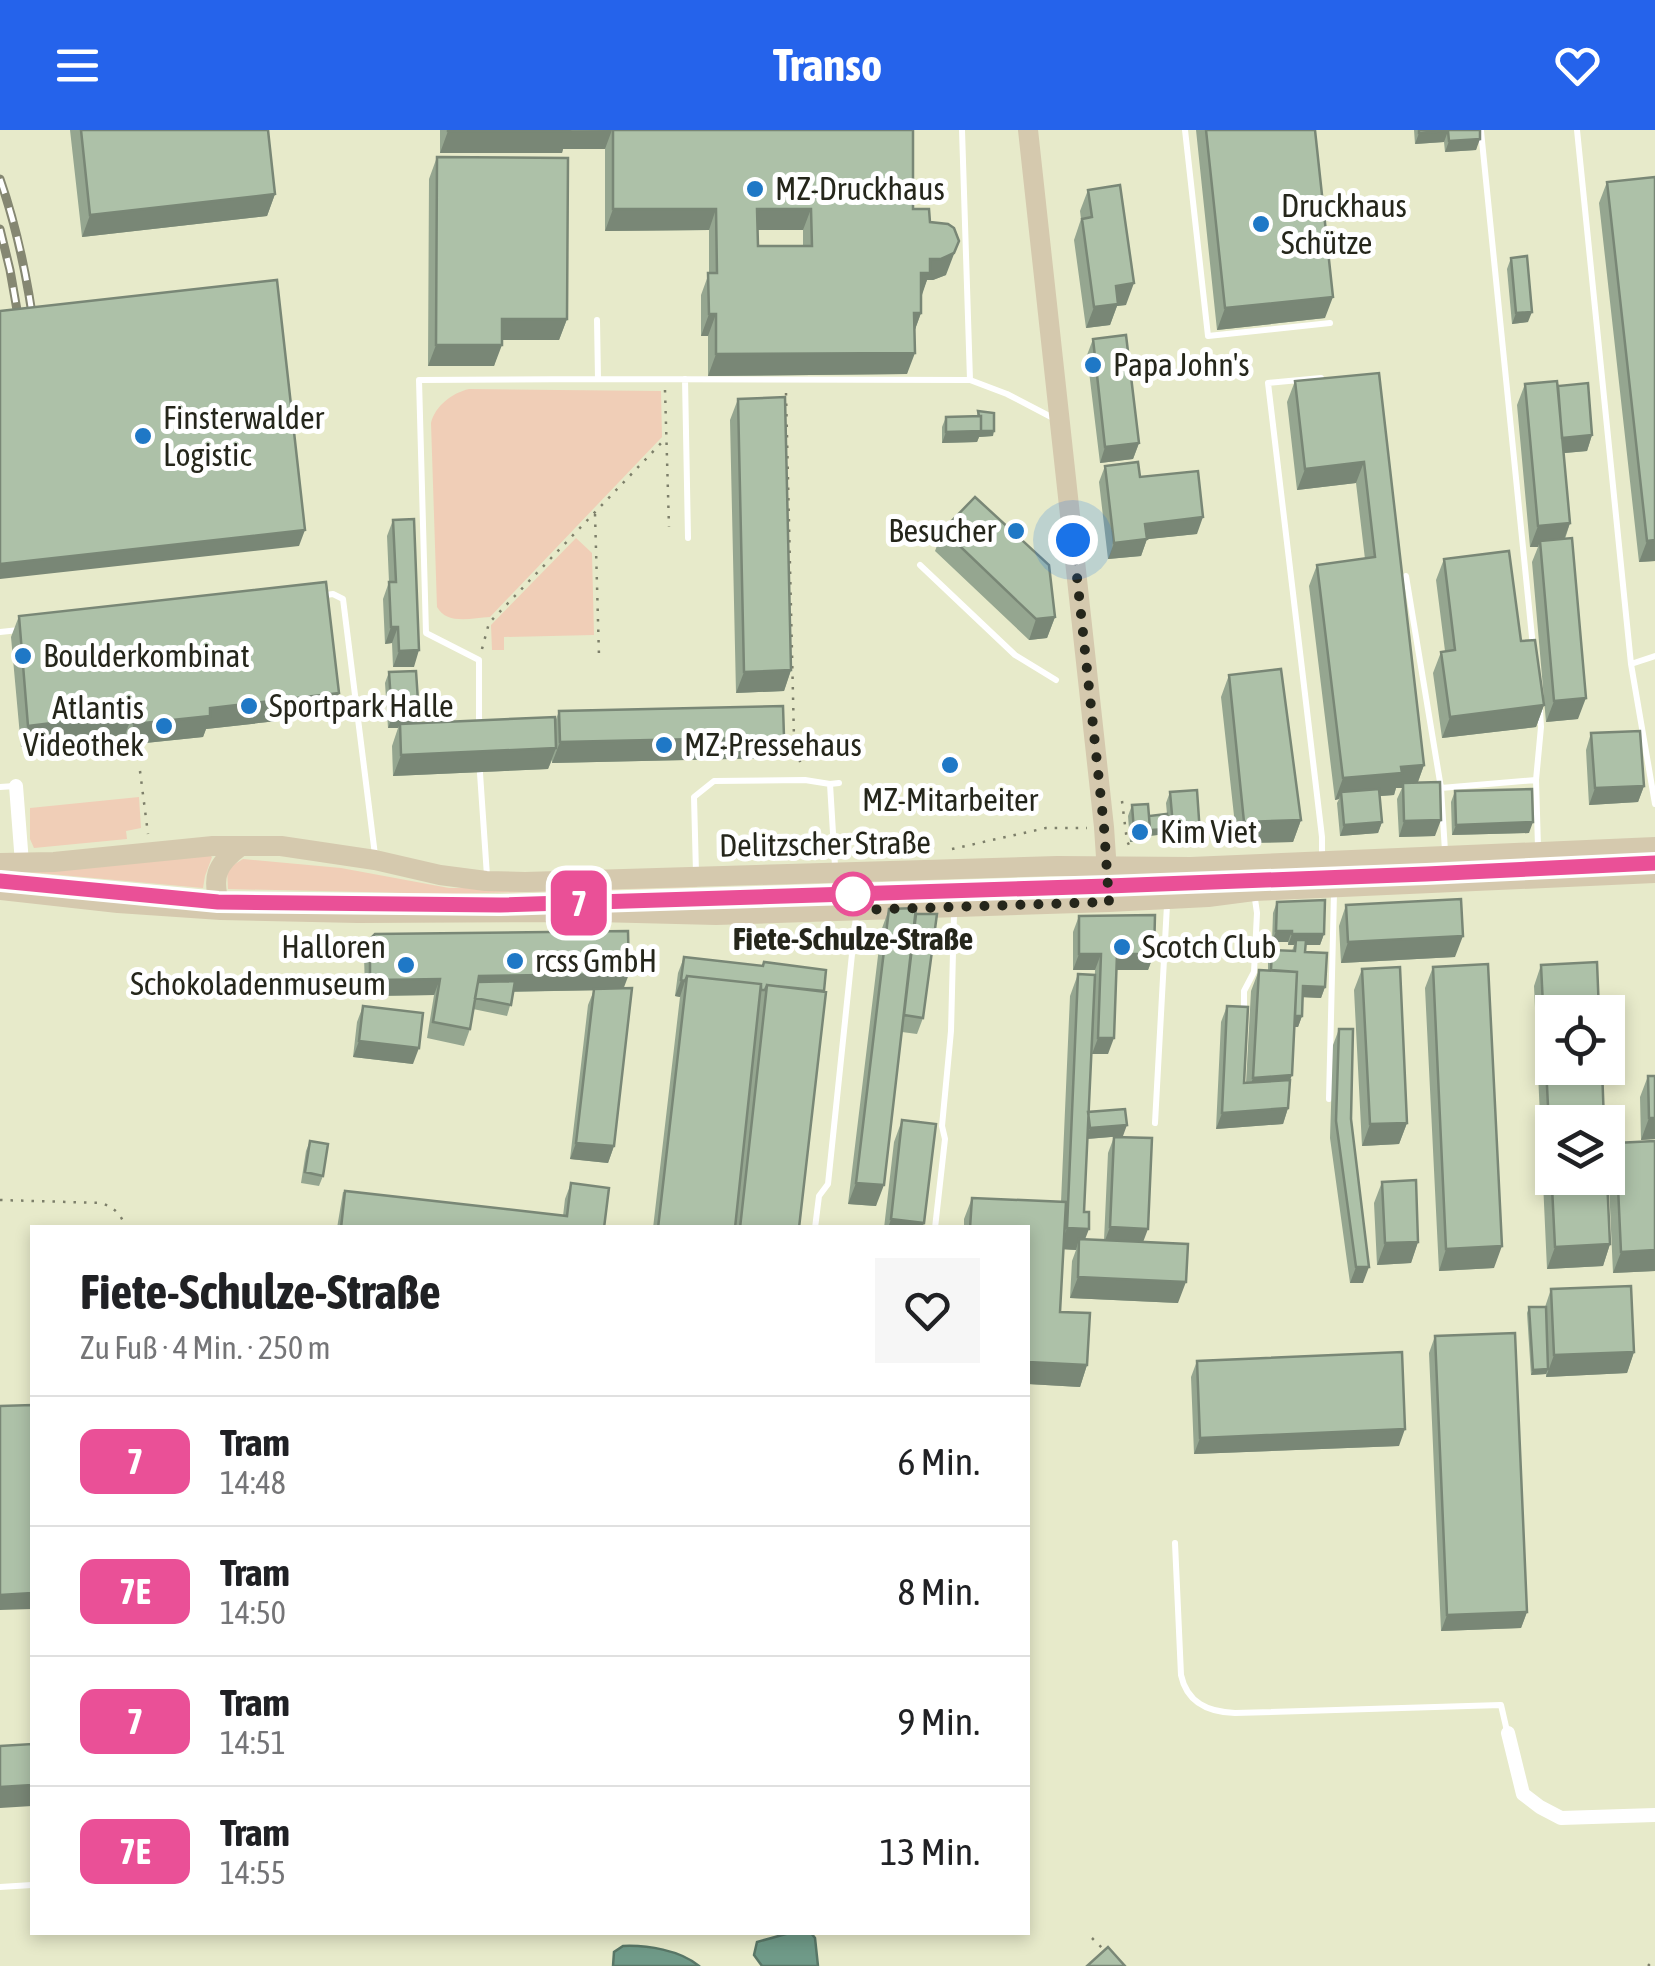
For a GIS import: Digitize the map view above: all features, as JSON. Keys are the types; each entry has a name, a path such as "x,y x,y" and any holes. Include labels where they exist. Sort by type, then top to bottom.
{"main road":[{"path":"1028,130 1060,422 1114,828 1107,867 1109,902"},
{"path":"222,910 216,894 217,870 242,846"},
{"name":"Delitzscher Straße","path":"0,863 242,846 319,850 440,875 525,882 1191,867 1655,847"},
{"name":"Delitzscher Straße","path":"0,890 222,910 716,914 1109,902 1254,891 1655,873"}],"street":[{"path":"16,786 22,863"},
{"path":"1508,1733 1523,1794 1540,1807 1561,1818 1655,1815"}],"lane":[{"path":"962,130 970,380"},
{"path":"1185,130 1208,336 1330,323"},
{"path":"1577,130 1631,664 1655,804"},
{"path":"1481,131 1533,648"},
{"path":"597,320 598,379"},
{"path":"1321,378 1268,383 1322,862"},
{"path":"685,379 688,538"},
{"path":"480,742 479,660 426,633 419,380 970,380 1060,422"},
{"path":"920,565 1014,655 1056,680"},
{"path":"1406,576 1442,788 1446,857"},
{"path":"313,596 333,594 343,600 375,860"},
{"path":"0,632 20,630"},
{"path":"1631,664 1655,656"},
{"path":"1539,853 1536,780 1542,727 1540,707"},
{"path":"480,772 486,881"},
{"path":"696,877 694,796 714,781 805,780 835,784 835,873"},
{"path":"1442,788 1536,780"},
{"path":"0,787 16,786"},
{"path":"1329,1099 1334,887"},
{"path":"1244,1024 1244,991 1254,972 1254,891"},
{"path":"1155,1123 1166,898"},
{"path":"935,1225 945,1139 942,1126 951,1031 954,907"},
{"path":"815,1225 819,1196 828,1184 857,910"},
{"path":"1175,1543 1181,1675 1184,1690 1192,1700 1220,1713 1235,1714 1501,1706 1508,1733"},
{"path":"0,1887 30,1885"}],"path":[{"path":"664,378 669,527"},
{"path":"786,379 794,740 805,780"},
{"path":"479,660 489,623 666,438"},
{"path":"594,512 599,656"},
{"path":"140,771 150,852"},
{"path":"940,852 1046,828 1114,828"},
{"path":"0,1200 102,1203 114,1208 124,1225"},
{"path":"1092,1938 1105,1952"},
{"path":"1648,1966 1655,1959"}],"shaded area":[{"path":"469,389 661,391 662,437 490,617 460,619 441,613 437,607 431,423 445,401"},
{"path":"576,538 592,553 594,635 504,637 504,650 492,650 491,625"},
{"path":"139,797 141,828 126,831 127,839 34,848 30,839 30,808"},
{"path":"206,852 212,857 203,888 28,872"},
{"path":"243,859 341,868 449,888 697,881 697,887 452,894 228,889 227,869"},
{"path":"782,1935 813,1935 818,1966 762,1966 754,1955 757,1942"},
{"path":"623,1946 663,1950 699,1966 613,1966 614,1952"}],"building":[{"path":"81,130 268,130 275,194 90,215"},
{"path":"570,130 570,131 448,131"},
{"path":"613,130 913,130 913,209 929,209 930,222 948,224 959,241 954,253 930,259 930,273 921,273 921,313 914,313 915,353 716,354 716,314 709,314 708,273 717,273 716,209 613,209","holes":["757,209 811,209 812,246 758,246"]},
{"name":"Druckhaus Schütze","path":"1206,130 1315,130 1333,297 1225,308"},
{"path":"1419,130 1480,130 1480,139 1449,141 1448,131"},
{"path":"437,157 568,158 567,319 502,319 502,345 436,345"},
{"path":"1655,177 1655,540 1647,541 1607,182"},
{"path":"1120,185 1134,283 1116,286 1118,304 1094,307 1082,219 1092,217 1088,190"},
{"path":"1527,256 1532,312 1516,313 1511,258"},
{"name":"Finsterwalder Logistic","path":"277,280 305,530 0,564 0,311"},
{"path":"1126,335 1139,443 1105,447 1093,339"},
{"path":"1379,373 1424,765 1401,767 1402,773 1343,778 1317,565 1375,557 1364,462 1305,469 1295,381"},
{"path":"1557,381 1570,523 1538,526 1525,384"},
{"path":"1588,383 1592,435 1562,438 1558,386"},
{"path":"785,397 791,670 744,672 738,399"},
{"path":"978,411 994,413 994,431 981,431"},
{"path":"981,416 981,431 946,432 946,417"},
{"path":"1138,462 1140,477 1198,471 1203,517 1145,524 1147,539 1114,543 1105,466"},
{"path":"975,497 1049,565 1055,617 1036,619 943,530"},
{"path":"414,519 419,650 399,651 398,627 391,627 389,582 396,582 393,520"},
{"path":"1572,538 1586,698 1554,701 1540,541"},
{"path":"1509,551 1521,641 1535,640 1544,705 1450,717 1441,652 1455,650 1444,559"},
{"path":"326,582 339,693 210,708 210,716 134,724 133,713 28,726 19,616"},
{"path":"1281,669 1301,820 1244,822 1229,675"},
{"path":"416,671 419,716 392,717 389,672"},
{"path":"783,706 784,737 560,742 559,711"},
{"path":"555,717 556,748 401,755 400,724"},
{"path":"1640,731 1644,786 1595,788 1591,733"},
{"path":"1440,782 1441,820 1404,821 1403,783"},
{"path":"1379,789 1382,822 1344,825 1341,792"},
{"path":"1532,789 1533,822 1456,825 1455,791"},
{"path":"1197,790 1200,834 1174,837 1170,792"},
{"path":"1148,804 1150,829 1134,831 1132,805"},
{"path":"1167,814 1169,829 1150,830 1149,816"},
{"path":"1461,899 1463,936 1348,942 1346,905"},
{"path":"1325,900 1324,934 1276,931 1277,902"},
{"path":"916,908 884,1185 856,1183 889,909"},
{"path":"916,914 937,914 923,1018 904,1015"},
{"path":"1155,915 1154,954 1117,954 1114,1038 1098,1038 1101,954 1079,954 1079,916"},
{"path":"628,931 629,974 479,976 470,1029 433,1022 440,979 376,980 370,974 370,939 375,934"},
{"path":"1296,940 1306,940 1305,952 1327,953 1325,987 1303,986 1302,1016 1295,1016 1297,972 1271,970 1272,950 1295,951"},
{"path":"684,957 826,970 824,991 767,985 761,990 761,984 687,976 685,981 681,980"},
{"path":"1597,962 1598,995 1542,995 1541,965"},
{"path":"1488,964 1502,1246 1446,1249 1433,967"},
{"path":"1400,967 1407,1123 1370,1124 1362,969"},
{"path":"1259,970 1297,972 1292,1075 1253,1078"},
{"path":"1078,974 1095,975 1084,1212 1089,1212 1089,1229 1067,1228"},
{"path":"687,976 761,984 735,1225 658,1225"},
{"path":"515,981 511,1005 475,998 478,982"},
{"path":"767,985 826,992 799,1225 740,1225"},
{"path":"632,988 614,1146 576,1143 594,989"},
{"path":"363,1006 423,1013 419,1048 359,1041"},
{"path":"1227,1006 1248,1007 1244,1083 1290,1080 1288,1108 1222,1113"},
{"path":"1339,1029 1353,1029 1351,1119 1369,1267 1356,1267 1336,1121"},
{"path":"1648,1076 1655,1076 1655,1118 1649,1118"},
{"path":"1547,1085 1603,1085 1603,1105 1548,1105"},
{"path":"1125,1109 1127,1125 1090,1128 1088,1112"},
{"path":"902,1120 936,1124 924,1223 891,1219"},
{"path":"1114,1137 1152,1138 1148,1229 1110,1227"},
{"path":"310,1141 328,1144 323,1176 305,1172"},
{"path":"1655,1141 1655,1250 1621,1252 1618,1195 1625,1195 1625,1143"},
{"path":"1416,1180 1418,1242 1385,1243 1382,1182"},
{"path":"571,1183 609,1188 604,1225 341,1225 345,1191 567,1216"},
{"path":"1552,1195 1608,1195 1610,1244 1555,1247"},
{"path":"972,1198 1066,1202 1060,1312 1090,1313 1087,1365 1030,1362 1030,1225 970,1225"},
{"path":"1079,1239 1188,1244 1186,1282 1078,1277"},
{"path":"1631,1286 1634,1352 1554,1355 1551,1289"},
{"path":"1529,1307 1546,1307 1548,1369 1533,1370"},
{"path":"1515,1333 1527,1612 1447,1615 1435,1336"},
{"path":"1402,1352 1405,1429 1200,1438 1197,1361"},
{"path":"30,1405 30,1593 0,1595 0,1406"},
{"path":"30,1744 30,1785 0,1787 0,1746"},
{"path":"1108,1947 1125,1966 1087,1966"}],"tram line":[{"path":"0,881 219,901 500,905 1108,886 1655,863"},
{"name":"7","path":"0,881 218,902 500,905 1108,886 1655,863"}],"railway":[{"path":"0,179 22,256 35,335"},
{"path":"0,229 17,310"}],"place":[{"name":"MZ-Druckhaus","path":"755,189"},
{"name":"Druckhaus Schütze","path":"1261,224"},
{"name":"Papa John's","path":"1093,365"},
{"name":"Finsterwalder Logistic","path":"143,436"},
{"name":"Besucher","path":"1016,531"},
{"name":"Boulderkombinat","path":"23,656"},
{"name":"Sportpark Halle","path":"249,706"},
{"name":"Atlantis Videothek","path":"164,726"},
{"name":"MZ-Pressehaus","path":"664,745"},
{"name":"MZ-Mitarbeiter","path":"950,765"},
{"name":"Kim Viet","path":"1140,832"},
{"name":"Fiete-Schulze-Straße","path":"853,894"},
{"name":"Scotch Club","path":"1122,947"},
{"name":"rcss GmbH","path":"515,961"},
{"name":"Halloren Schokoladenmuseum","path":"406,965"}],"route":[{"path":"853,894 857,910 1109,902 1073,540"}]}
